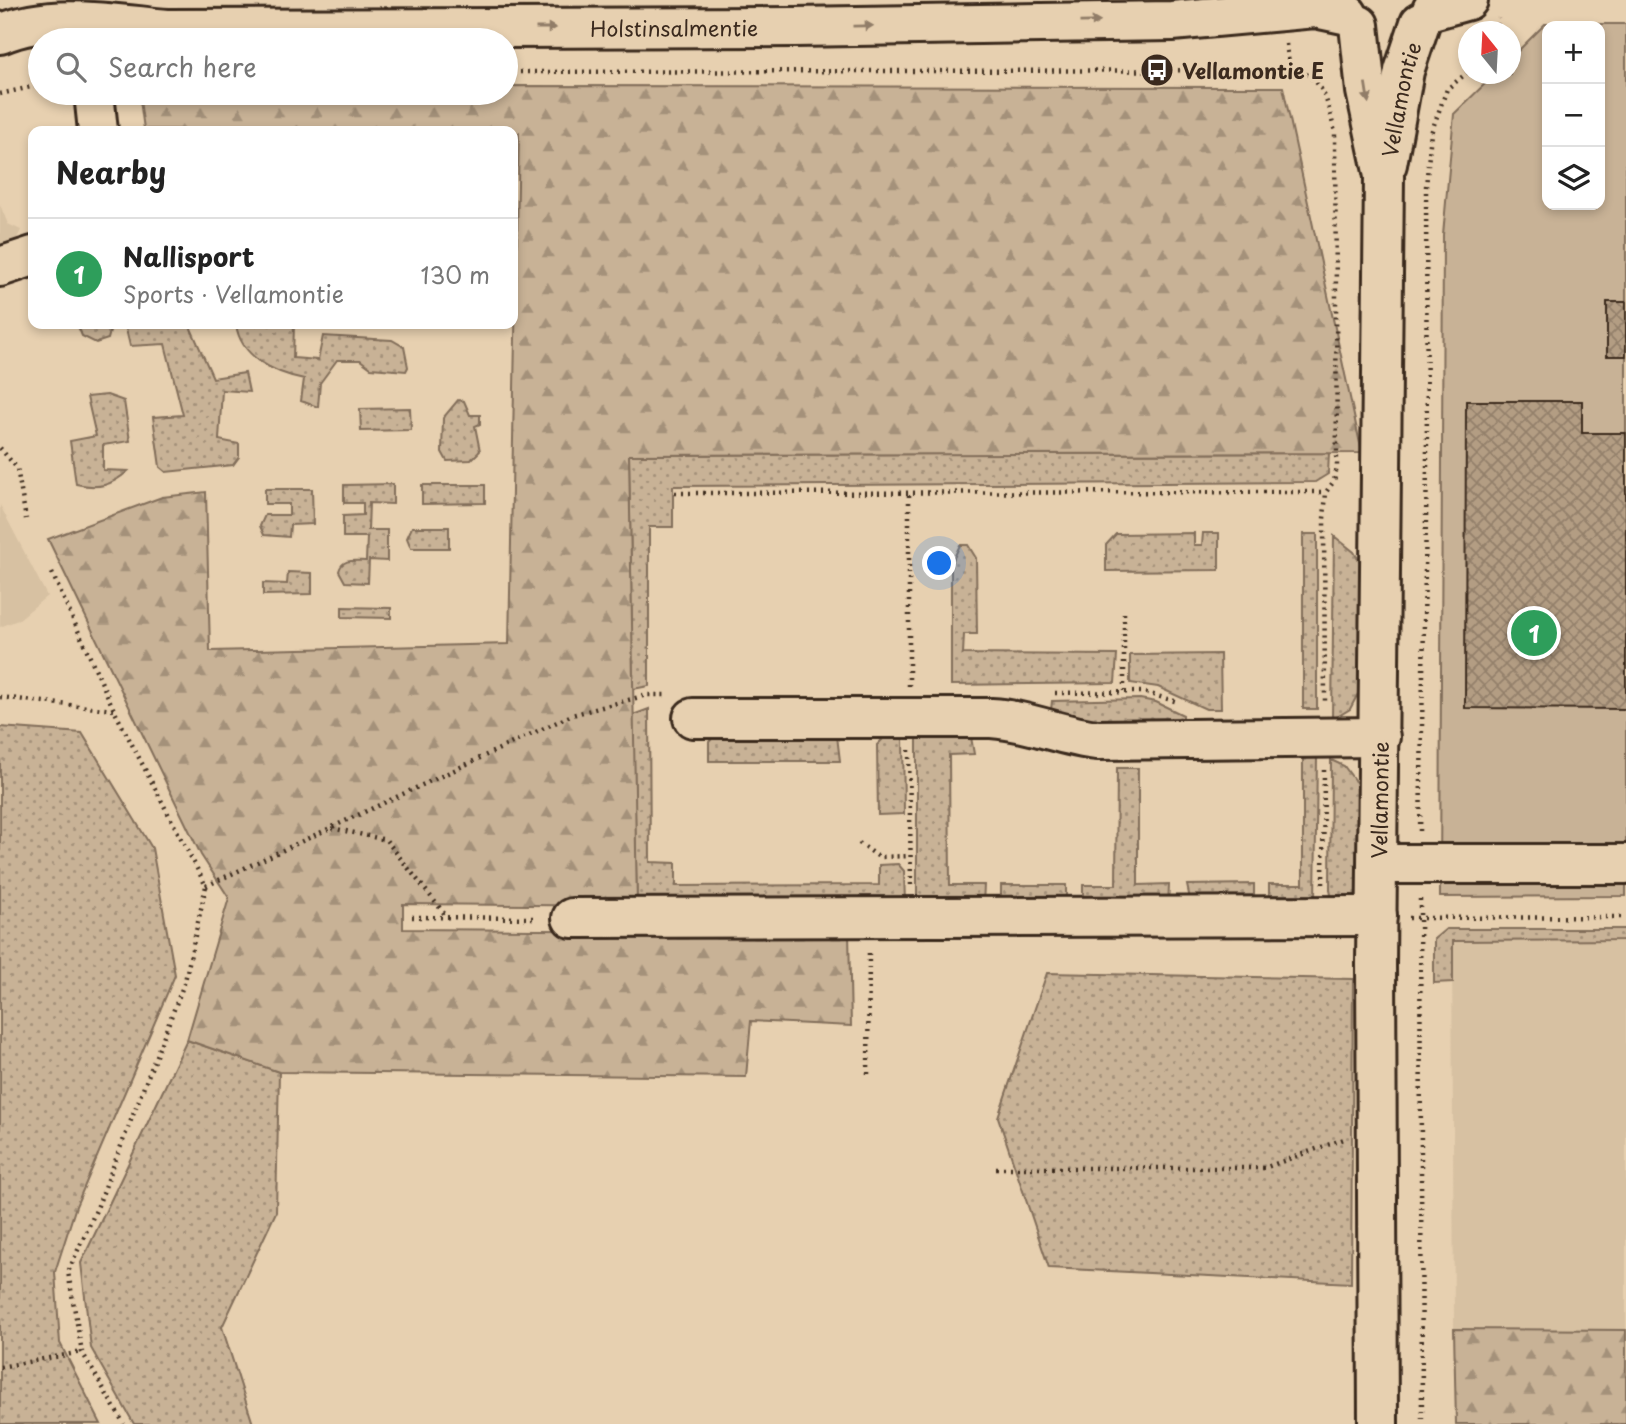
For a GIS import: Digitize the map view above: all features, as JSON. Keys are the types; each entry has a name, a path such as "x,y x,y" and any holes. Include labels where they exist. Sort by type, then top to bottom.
{"street":[{"name":"Holstinsalmentie","path":"481,28 795,27 1172,20 1315,8 1349,13 1387,34 1404,31 1439,8"},
{"name":"Vellamontie","path":"1378,1424 1377,916 1384,176 1404,71 1439,8"},
{"name":"Vellamontie","path":"1349,13 1384,176"},
{"name":"Holstinsalmentie","path":"0,34 23,24 87,21 157,28"},
{"path":"95,105 97,126"},
{"path":"693,718 991,718 1020,720 1075,737 1097,740 1380,737"},
{"path":"1378,864 1626,864"},
{"path":"572,918 1377,916"}],"path":[{"path":"1281,11 1290,70"},
{"path":"518,72 1290,70 1315,78 1323,90 1335,132 1337,467 1334,481 1326,492 1323,916"},
{"path":"1420,730 1427,466 1426,187 1431,133 1447,89 1458,80"},
{"path":"0,94 28,88"},
{"path":"0,448 17,468 26,519"},
{"path":"675,493 1326,492"},
{"path":"52,573 114,710 206,886 185,981 97,1208 68,1272 82,1352 124,1424"},
{"path":"1124,613 1125,691"},
{"path":"0,696 114,710"},
{"path":"331,828 386,840 447,917"},
{"path":"859,842 879,857 910,856"},
{"path":"1377,916 1626,917"},
{"path":"412,917 572,918"},
{"path":"868,1074 869,917"},
{"path":"1420,945 1422,1424"},
{"path":"996,1168 1264,1167 1378,1127"},
{"path":"0,1367 82,1352"}],"shaded area":[{"path":"0,205 8,224 21,230 0,276"},
{"path":"0,505 47,596 18,620 0,627"},
{"path":"1626,940 1626,1330 1454,1329 1452,941"}],"green space":[{"path":"1605,24 1626,24 1626,896 1440,897 1443,235 1454,114 1485,84 1521,84 1521,48 1542,27 1542,210 1605,210"},
{"path":"518,86 1283,87 1362,453 629,455 637,906 403,904 403,929 849,932 851,1026 751,1021 746,1077 279,1072 187,1040 229,898 201,855 48,539 162,497 206,492 210,651 509,644 515,329 518,329 518,126 144,126 141,105 518,105"},
{"path":"79,329 111,329 108,339 96,343 82,336"},
{"path":"126,329 191,329 213,378 245,373 249,392 222,390 219,440 239,444 239,457 233,465 166,472 160,467 153,417 183,415 165,344 130,346"},
{"path":"237,329 294,329 293,358 318,360 323,336 392,340 404,347 408,367 406,371 371,368 360,360 337,360 320,383 318,407 301,401 304,379 281,373 260,362 244,346"},
{"path":"107,395 124,401 130,441 103,445 103,470 128,471 104,485 76,484 70,441 96,436 87,397"},
{"path":"458,400 464,401 470,415 480,415 480,424 475,426 480,451 471,460 447,461 442,452 443,418"},
{"path":"410,408 411,430 361,431 360,409"},
{"path":"1329,453 1328,474 1315,482 673,486 673,527 649,527 649,686 633,689 629,455"},
{"path":"393,484 393,504 369,503 368,530 387,530 387,561 369,560 368,583 345,582 339,571 343,564 349,561 366,561 367,537 343,537 343,516 363,515 363,503 344,503 344,485"},
{"path":"422,485 485,485 485,503 422,504"},
{"path":"265,489 312,489 313,524 290,525 289,537 264,535 260,526 265,515 289,515 289,504 265,504"},
{"path":"412,527 449,527 449,548 411,548 407,538"},
{"path":"1194,533 1194,545 1202,545 1203,533 1219,533 1219,570 1106,571 1106,545 1116,534"},
{"path":"1303,534 1317,534 1317,709 1303,709"},
{"path":"1334,536 1354,552 1363,567 1361,688 1350,709 1332,720"},
{"path":"960,545 968,545 976,558 977,634 964,634 963,654 1117,655 1115,683 951,685 951,564"},
{"path":"288,572 312,573 312,594 263,595 263,583 287,584"},
{"path":"342,607 391,608 391,618 342,617"},
{"path":"1220,654 1221,709 1206,709 1158,687 1130,683 1130,655"},
{"path":"1140,699 1156,702 1183,715 1183,723 1094,721 1051,710 1052,701"},
{"path":"649,709 650,862 676,863 676,886 879,885 879,865 898,864 904,871 905,903 637,906 633,715"},
{"path":"0,727 82,733 152,848 175,975 76,1206 55,1272 60,1343 101,1424 0,1424"},
{"path":"917,733 971,737 974,754 949,755 950,885 984,885 983,903 922,907 917,897"},
{"path":"888,734 903,734 904,814 878,815 877,745"},
{"path":"837,736 840,761 709,761 709,742 714,737"},
{"path":"1303,756 1317,757 1315,901 1269,898 1269,884 1303,884"},
{"path":"1331,760 1344,766 1360,788 1361,900 1332,899 1330,890"},
{"path":"1117,768 1138,768 1138,885 1169,884 1168,906 1083,906 1083,885 1116,885"},
{"path":"1254,884 1254,901 1190,899 1187,885"},
{"path":"1001,885 1066,885 1066,907 1001,907"},
{"path":"1446,929 1626,929 1626,940 1453,941 1453,982 1434,983 1434,939"},
{"path":"1047,973 1353,979 1351,1283 1049,1268 998,1117"},
{"path":"187,1040 279,1072 276,1212 222,1327 253,1424 134,1424 91,1348 81,1263"},
{"path":"1454,1329 1626,1330 1626,1424 1456,1424"}],"building":[{"path":"1607,302 1626,302 1626,356 1607,356"},
{"path":"1466,401 1582,401 1582,433 1626,433 1626,709 1465,708"}],"place":[{"name":"Vellamontie E","path":"1157,70"},
{"name":"Nallisport","path":"1534,633"}]}
